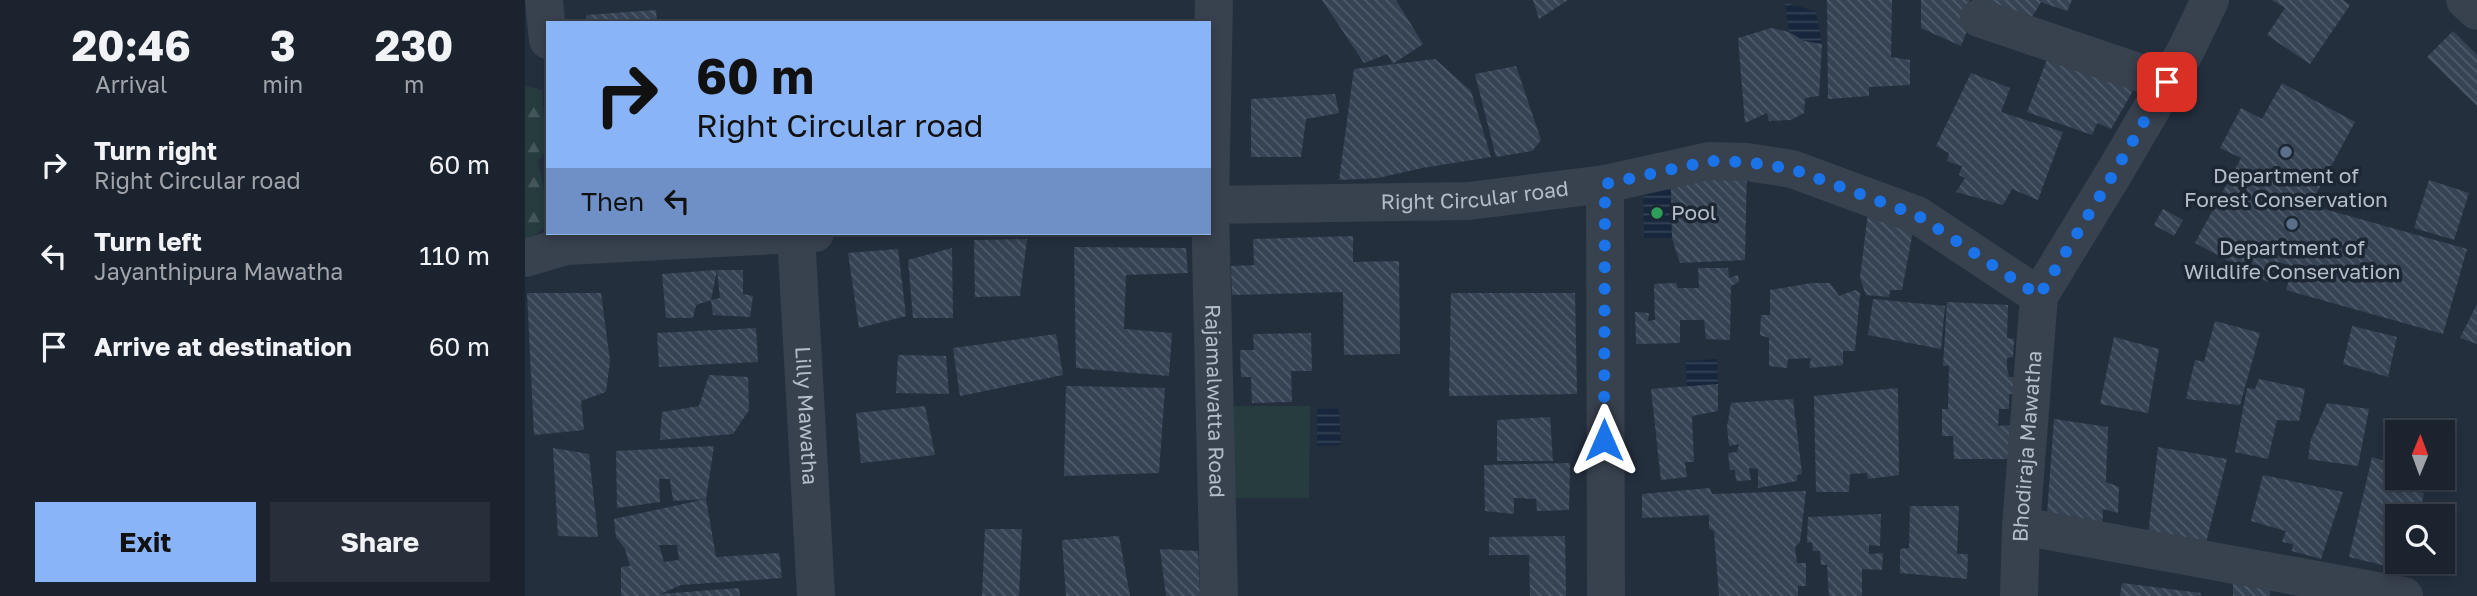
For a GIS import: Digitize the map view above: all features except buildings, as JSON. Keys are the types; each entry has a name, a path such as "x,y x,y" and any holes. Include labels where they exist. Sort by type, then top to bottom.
{"street":[{"path":"544,0 546,21"},
{"name":"Rajamalwatta Road","path":"1211,123 1214,0"},
{"path":"2039,296 2167,82 2210,0"},
{"path":"2465,0 2477,11"},
{"path":"1979,18 2167,82"},
{"name":"Right Circular road","path":"1211,205 1469,201 1605,184 1709,161 1747,162 1792,169 1917,215 2039,296"},
{"path":"1605,184 1606,596"},
{"path":"525,258 566,239 725,235"},
{"name":"Lilly Mawatha","path":"805,235 816,596"},
{"name":"Rajamalwatta Road","path":"1210,235 1219,596"},
{"name":"Bhodiraja Mawatha","path":"2019,596 2021,526 2039,296"},
{"path":"2021,526 2404,596"}],"green space":[{"path":"525,86 542,90 546,151 538,161 546,201 546,226 525,242"},
{"path":"1230,406 1310,406 1309,498 1229,498"}],"water":[{"path":"1785,3 1816,11 1822,44 1804,41 1789,32"},
{"name":"Pool","path":"1643,189 1671,189 1672,238 1644,238"},
{"path":"1717,359 1718,384 1687,387 1686,361"},
{"path":"1339,408 1341,445 1317,446 1317,409"}],"place":[{"name":"Department of Forest Conservation","path":"2286,152"},
{"name":"Pool","path":"1657,213"},
{"name":"Department of Wildlife Conservation","path":"2292,224"}],"route":[{"path":"1604,440 1605,184 1709,161 1747,162 1792,169 1917,215 2039,296 2167,82"}]}
